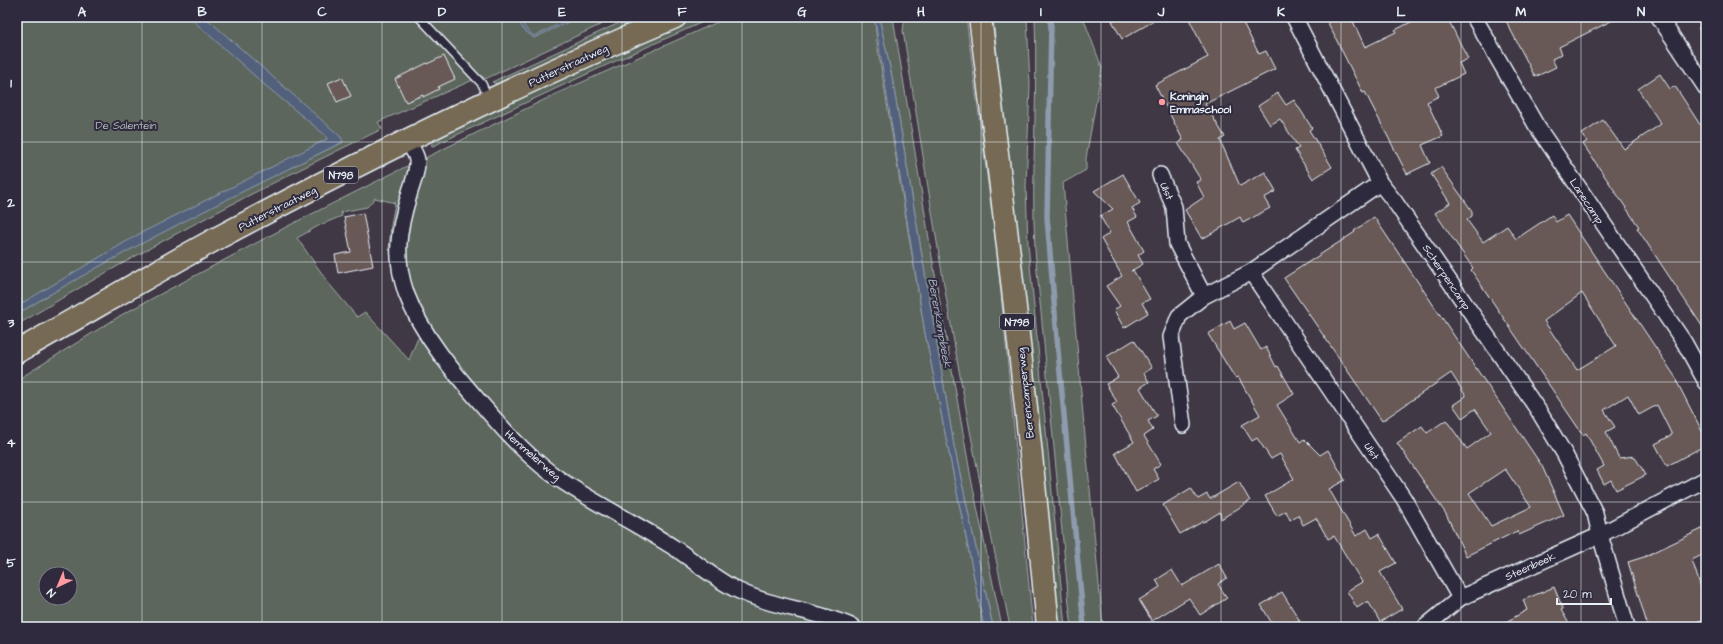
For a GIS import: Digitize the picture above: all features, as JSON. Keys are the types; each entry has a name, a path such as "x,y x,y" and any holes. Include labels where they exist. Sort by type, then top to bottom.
{"main road":[{"name":"Putterstraatweg","path":"17,352 213,240 407,140 675,17"},
{"name":"Berencamperweg","path":"980,17 1006,217 1048,627"}],"street":[{"name":"Scherpencamp","path":"1294,17 1380,183 1396,202 1538,410 1564,453 1595,513 1600,535"},
{"name":"Lanecamp","path":"1474,17 1536,125 1684,342 1706,382"},
{"path":"1659,17 1706,88"},
{"name":"Hemmelerweg","path":"407,140 417,157 417,169 402,219 398,239 397,254 401,277 416,314 446,361 509,436 532,458 560,480 599,505 673,547 712,576 736,590 755,598 836,619 853,627"},
{"name":"Ulst","path":"1160,175 1174,207 1176,244 1204,296"},
{"path":"1183,424 1171,337 1179,316 1204,296 1251,272 1380,183"},
{"name":"Ulst","path":"1251,272 1404,499 1460,598"},
{"name":"Steenbeek","path":"1460,598 1600,535 1706,479"},
{"path":"1600,535 1627,627"},
{"path":"1426,627 1460,598"}],"lane":[{"path":"419,17 482,84 490,101"}],"green space":[{"name":"De Salentein","path":"17,17 617,17 485,79 482,76 378,122 382,129 197,222 106,272 17,325 17,314 78,277 221,201 343,142 180,219 17,308"},
{"path":"632,17 650,17 500,85 492,82"},
{"path":"700,17 714,17 600,68 433,146 431,145 439,136 489,112"},
{"path":"729,17 893,17 933,263 971,478 1002,627 993,627 954,446 892,77 880,22 875,21 877,43 925,333 984,627 861,627 854,623 750,593 536,455 466,381 414,301 402,250 422,170 427,157 560,92"},
{"path":"907,17 966,17 997,252 1033,627 1010,627 970,431 925,171 903,31 904,23"},
{"path":"993,17 1027,17 1030,85 1026,187 1028,244 1065,627 1055,627"},
{"path":"1035,17 1083,17 1102,68 1086,158 1086,170 1063,183 1103,627 1072,627 1069,604 1035,250"},
{"path":"1706,23 1706,40 1698,28"},
{"path":"407,166 411,172 393,250 389,250 395,203 375,198 367,207 341,212 342,216 320,225 297,238 330,285 357,317 365,312 409,360 417,340 422,334 505,437 685,561 843,627 17,627 17,380 123,314 290,225"}],"water":[{"path":"189,17 205,17 341,137 343,142 219,203 97,268 17,314 17,306 139,234 327,139 325,135 266,86"},
{"path":"515,17 518,17 526,29 534,36 574,17 579,17 534,38 524,30"},
{"path":"875,21 880,22 892,77 954,446 993,627 984,627 925,333"}],"building":[{"path":"1120,17 1161,17 1122,39 1112,21"},
{"path":"1188,17 1240,17 1259,54 1266,51 1275,69 1205,104 1225,137 1220,140 1240,186 1265,172 1276,191 1264,198 1270,208 1243,223 1240,217 1202,239 1185,210 1204,197 1196,182 1201,180 1178,143 1183,140 1155,85 1208,57"},
{"path":"1325,17 1351,17 1365,47 1396,32 1395,30 1421,17 1447,17 1468,59 1459,63 1464,74 1435,88 1439,96 1427,102 1443,136 1422,145 1430,163 1407,174 1365,92 1363,93"},
{"path":"1504,17 1619,17 1559,47 1562,54 1552,59 1556,67 1535,77"},
{"path":"444,56 455,79 438,87 439,89 423,97 423,95 406,102 395,79"},
{"path":"1660,74 1670,89 1675,86 1706,134 1706,332 1637,228 1639,227 1583,144 1587,141 1582,134 1603,120 1624,149 1661,124 1638,89"},
{"path":"342,77 351,96 337,102 328,83"},
{"path":"1278,93 1286,105 1294,100 1312,128 1309,130 1332,167 1313,179 1295,150 1299,148 1280,119 1270,125 1258,106"},
{"path":"1441,167 1472,211 1472,216 1467,220 1483,242 1507,226 1516,239 1552,215 1556,222 1567,215 1678,381 1677,382 1706,439 1706,445 1667,466 1655,444 1672,435 1657,405 1639,415 1628,395 1604,410 1615,427 1606,432 1619,458 1634,456 1646,475 1616,490 1611,480 1604,484 1597,470 1604,466 1586,433 1583,435 1471,270 1473,268 1435,213 1450,203 1431,174","holes":["1582,293 1616,346 1577,370 1544,321"]},
{"path":"1123,174 1140,203 1132,208 1137,217 1128,222 1144,251 1138,255 1143,264 1131,271 1133,270 1150,299 1142,303 1148,313 1124,328 1114,310 1120,306 1106,286 1122,276 1101,239 1110,233 1100,216 1113,209 1094,191"},
{"path":"363,213 373,266 338,273 335,255 351,252 344,217"},
{"path":"1374,217 1542,466 1564,515 1519,535 1517,531 1466,556 1446,514 1397,443 1422,426 1427,433 1446,420 1467,449 1491,432 1475,409 1462,418 1453,405 1466,396 1451,373 1382,421 1284,278 1355,232 1354,231","holes":["1505,469 1531,507 1491,526 1469,493"]},
{"path":"1230,321 1234,329 1245,323 1261,350 1266,347 1276,367 1278,366 1294,394 1277,405 1300,442 1304,439 1320,455 1328,450 1345,480 1329,489 1356,536 1367,529 1372,538 1379,534 1396,563 1380,572 1402,609 1380,622 1368,601 1357,608 1347,591 1362,582 1334,536 1328,539 1316,518 1303,525 1298,515 1290,520 1286,511 1277,516 1265,496 1294,479 1280,454 1271,459 1257,438 1252,441 1242,425 1260,415 1238,377 1235,378 1208,334"},
{"path":"1134,340 1152,368 1144,373 1149,382 1140,388 1157,416 1148,421 1153,430 1144,436 1161,464 1153,469 1159,479 1136,492 1115,453 1134,442 1112,405 1117,402 1106,384 1118,377 1106,357"},
{"path":"1239,482 1250,501 1221,519 1220,512 1180,534 1163,505 1191,488 1198,499 1207,494 1210,499"},
{"path":"1706,527 1706,553 1692,560 1706,603 1706,619 1698,621 1700,627 1648,627 1628,562 1644,557"},
{"path":"1219,564 1227,578 1218,584 1227,598 1200,615 1189,598 1152,621 1139,600 1160,587 1156,580 1172,570 1182,586"},
{"path":"1554,587 1563,609 1561,610 1571,627 1497,627 1527,610 1523,600"},
{"path":"1282,592 1300,621 1289,627 1274,627 1261,605"}],"waterway":[{"path":"1049,17 1051,26 1047,217 1084,627"}],"place":[{"name":"Koningin Emmaschool","path":"1162,102"}],"water label":[{"name":"Berenkampbeek","path":"940,323"}]}
